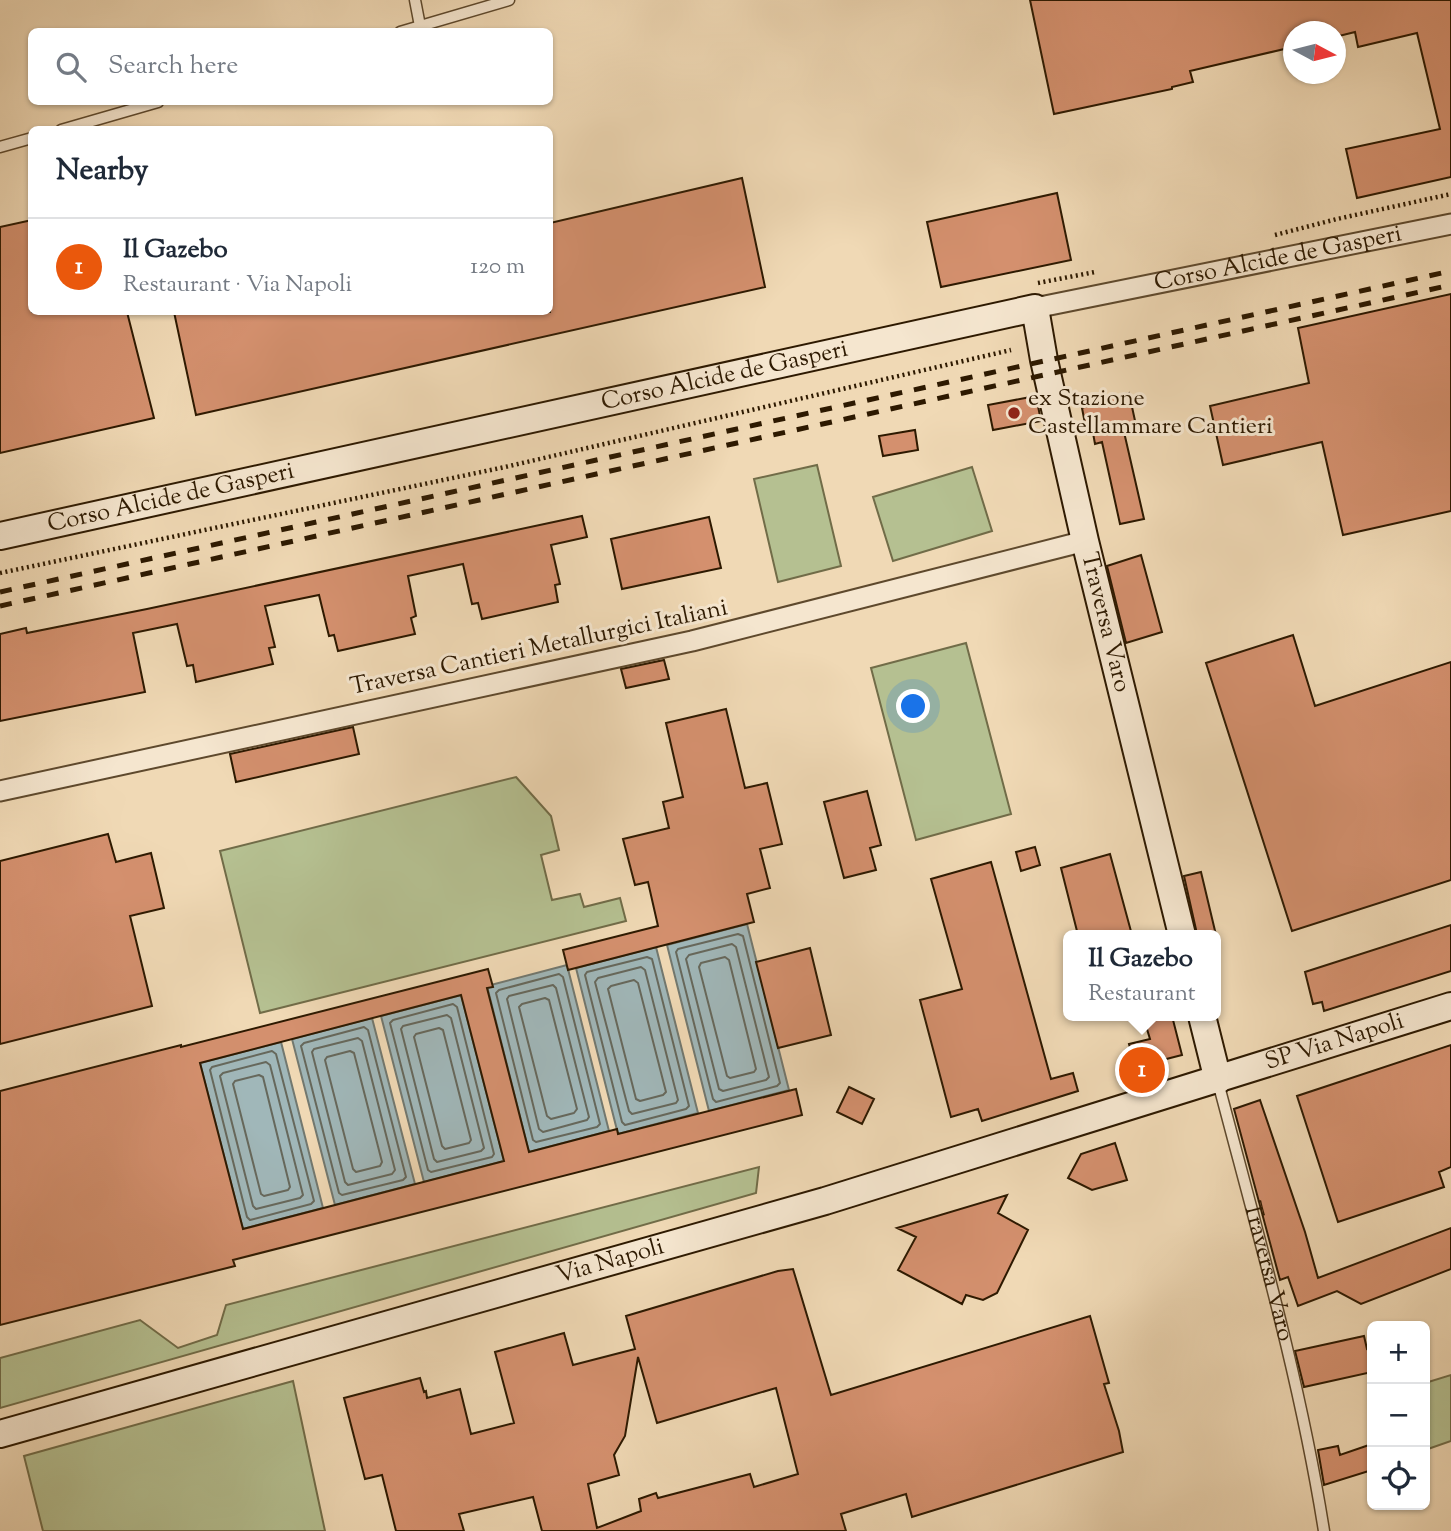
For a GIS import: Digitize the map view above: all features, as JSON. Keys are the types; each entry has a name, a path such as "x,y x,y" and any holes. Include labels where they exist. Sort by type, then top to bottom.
{"street":[{"name":"Corso Alcide de Gasperi","path":"0,536 1035,308 1451,224"},
{"name":"Traversa Varo","path":"1035,308 1044,360 1085,541 1181,930"},
{"name":"Traversa Cantieri Metallurgici Italiani","path":"0,790 692,641 1085,541"},
{"name":"SP Via Napoli","path":"1217,1080 1451,1006"},
{"name":"Traversa Varo","path":"1203,1021 1217,1080"},
{"name":"Via Napoli","path":"0,1434 825,1201 1217,1080"}],"lane":[{"path":"415,0 420,26"},
{"path":"413,28 509,0"},
{"path":"75,126 148,105"},
{"path":"0,147 28,139"},
{"name":"Traversa Varo","path":"1217,1080 1279,1315 1316,1480 1324,1531"}],"path":[{"path":"0,573 505,467 1011,350"}],"green space":[{"path":"817,465 841,566 778,582 754,479"},
{"path":"972,467 992,531 893,561 873,497"},
{"path":"966,643 1011,814 916,840 871,668"},
{"path":"516,777 551,816 559,850 541,855 552,900 580,894 584,907 620,898 626,921 260,1013 220,851"},
{"path":"759,1167 756,1193 0,1408 0,1358 140,1320 178,1348 217,1335 226,1305"},
{"path":"1451,1375 1451,1441 1430,1448 1430,1384 1430,1381"},
{"path":"293,1381 325,1531 43,1531 24,1456"}],"water":[{"path":"747,924 789,1090 709,1111 667,945"},
{"path":"656,947 698,1113 618,1134 576,968"},
{"path":"567,965 609,1131 529,1152 487,986"},
{"path":"461,995 504,1161 424,1182 381,1016"},
{"path":"372,1018 415,1184 335,1205 292,1039"},
{"path":"281,1042 323,1208 243,1229 200,1063"}],"building":[{"path":"1030,0 1451,0 1451,177 1357,198 1346,149 1440,129 1417,33 1358,47 1355,32 1346,34 1346,21 1283,21 1283,49 1190,71 1193,82 1172,89 1054,114"},
{"path":"742,178 765,287 196,415 175,315 553,315 553,222"},
{"path":"1057,193 1071,260 941,287 927,222"},
{"path":"28,221 28,315 128,315 154,418 0,453 0,227"},
{"path":"1451,294 1451,511 1343,535 1322,442 1223,465 1210,406 1309,383 1298,328"},
{"path":"1129,393 1137,430 1124,432 1144,519 1120,524 1102,442 1095,444 1093,433 1087,434 1082,408 1106,398"},
{"name":"ex Stazione Castellammare Cantieri","path":"1036,396 1041,421 993,430 988,405"},
{"path":"915,430 918,450 883,456 879,436"},
{"path":"582,516 587,537 551,545 560,584 555,585 558,602 482,619 478,603 472,604 463,564 408,576 416,616 411,618 415,634 338,651 334,635 329,636 319,595 265,606 275,647 269,648 273,664 196,682 193,665 187,666 177,624 133,633 145,692 0,721 0,634 26,628 27,633 147,609"},
{"path":"709,517 721,568 622,589 611,539"},
{"path":"1141,555 1162,632 1126,643 1107,566"},
{"path":"1293,635 1315,706 1451,662 1451,880 1292,931 1206,663"},
{"path":"664,660 669,679 626,688 621,669"},
{"path":"726,709 745,788 767,783 782,844 760,849 770,888 747,894 754,922 568,970 563,950 658,926 648,882 635,885 623,839 669,828 663,802 683,797 666,723"},
{"path":"353,727 359,754 236,782 230,754"},
{"path":"867,791 881,845 870,848 876,870 844,878 824,802"},
{"path":"108,834 116,862 151,853 164,908 130,916 152,1006 0,1044 0,861"},
{"path":"1035,847 1040,865 1021,871 1016,852"},
{"path":"1110,854 1131,930 1077,930 1061,868"},
{"path":"991,862 1051,1079 1073,1073 1078,1091 982,1121 978,1109 951,1117 920,1000 962,989 931,879"},
{"path":"1201,872 1215,930 1196,930 1184,876"},
{"path":"1451,925 1451,971 1324,1011 1322,1002 1313,1004 1305,972"},
{"path":"810,948 831,1035 778,1048 756,962"},
{"path":"488,969 493,987 487,988 529,1152 617,1129 618,1134 796,1089 802,1115 233,1260 235,1266 0,1325 0,1091","holes":["461,995 504,1161 243,1229 200,1063"]},
{"path":"1145,1021 1173,1021 1182,1055 1135,1067 1129,1044 1150,1039"},
{"path":"1451,1045 1451,1167 1439,1172 1444,1187 1338,1222 1297,1096"},
{"path":"849,1087 874,1099 862,1124 837,1112"},
{"path":"1260,1100 1318,1278 1451,1228 1451,1269 1361,1304 1337,1291 1298,1306 1288,1277 1280,1280 1234,1109"},
{"path":"1115,1143 1127,1180 1092,1190 1068,1178 1081,1154"},
{"path":"1007,1195 998,1213 1028,1230 997,1293 983,1300 966,1295 962,1304 898,1270 916,1237 897,1228"},
{"path":"793,1269 831,1395 1090,1316 1109,1383 1104,1384 1123,1452 912,1517 906,1494 841,1514 846,1531 542,1531 533,1497 459,1514 464,1531 396,1531 382,1475 365,1479 344,1398 420,1378 427,1398 460,1389 471,1434 514,1423 495,1352 564,1333 573,1365 635,1349 626,1316 778,1271","holes":["638,1357 657,1423 776,1388 798,1474 754,1487 750,1474 658,1498 656,1493 639,1499 641,1511 597,1528 588,1484 619,1475 614,1455 625,1436"]},
{"path":"1364,1336 1367,1373 1304,1387 1295,1351"},
{"path":"1338,1446 1340,1455 1367,1446 1367,1472 1324,1485 1318,1450"}],"railway":[{"path":"0,592 1451,271"},
{"path":"0,606 1451,285"}],"place":[{"name":"ex Stazione Castellammare Cantieri","path":"1014,413"},
{"name":"Il Gazebo","path":"1142,1070"}]}
